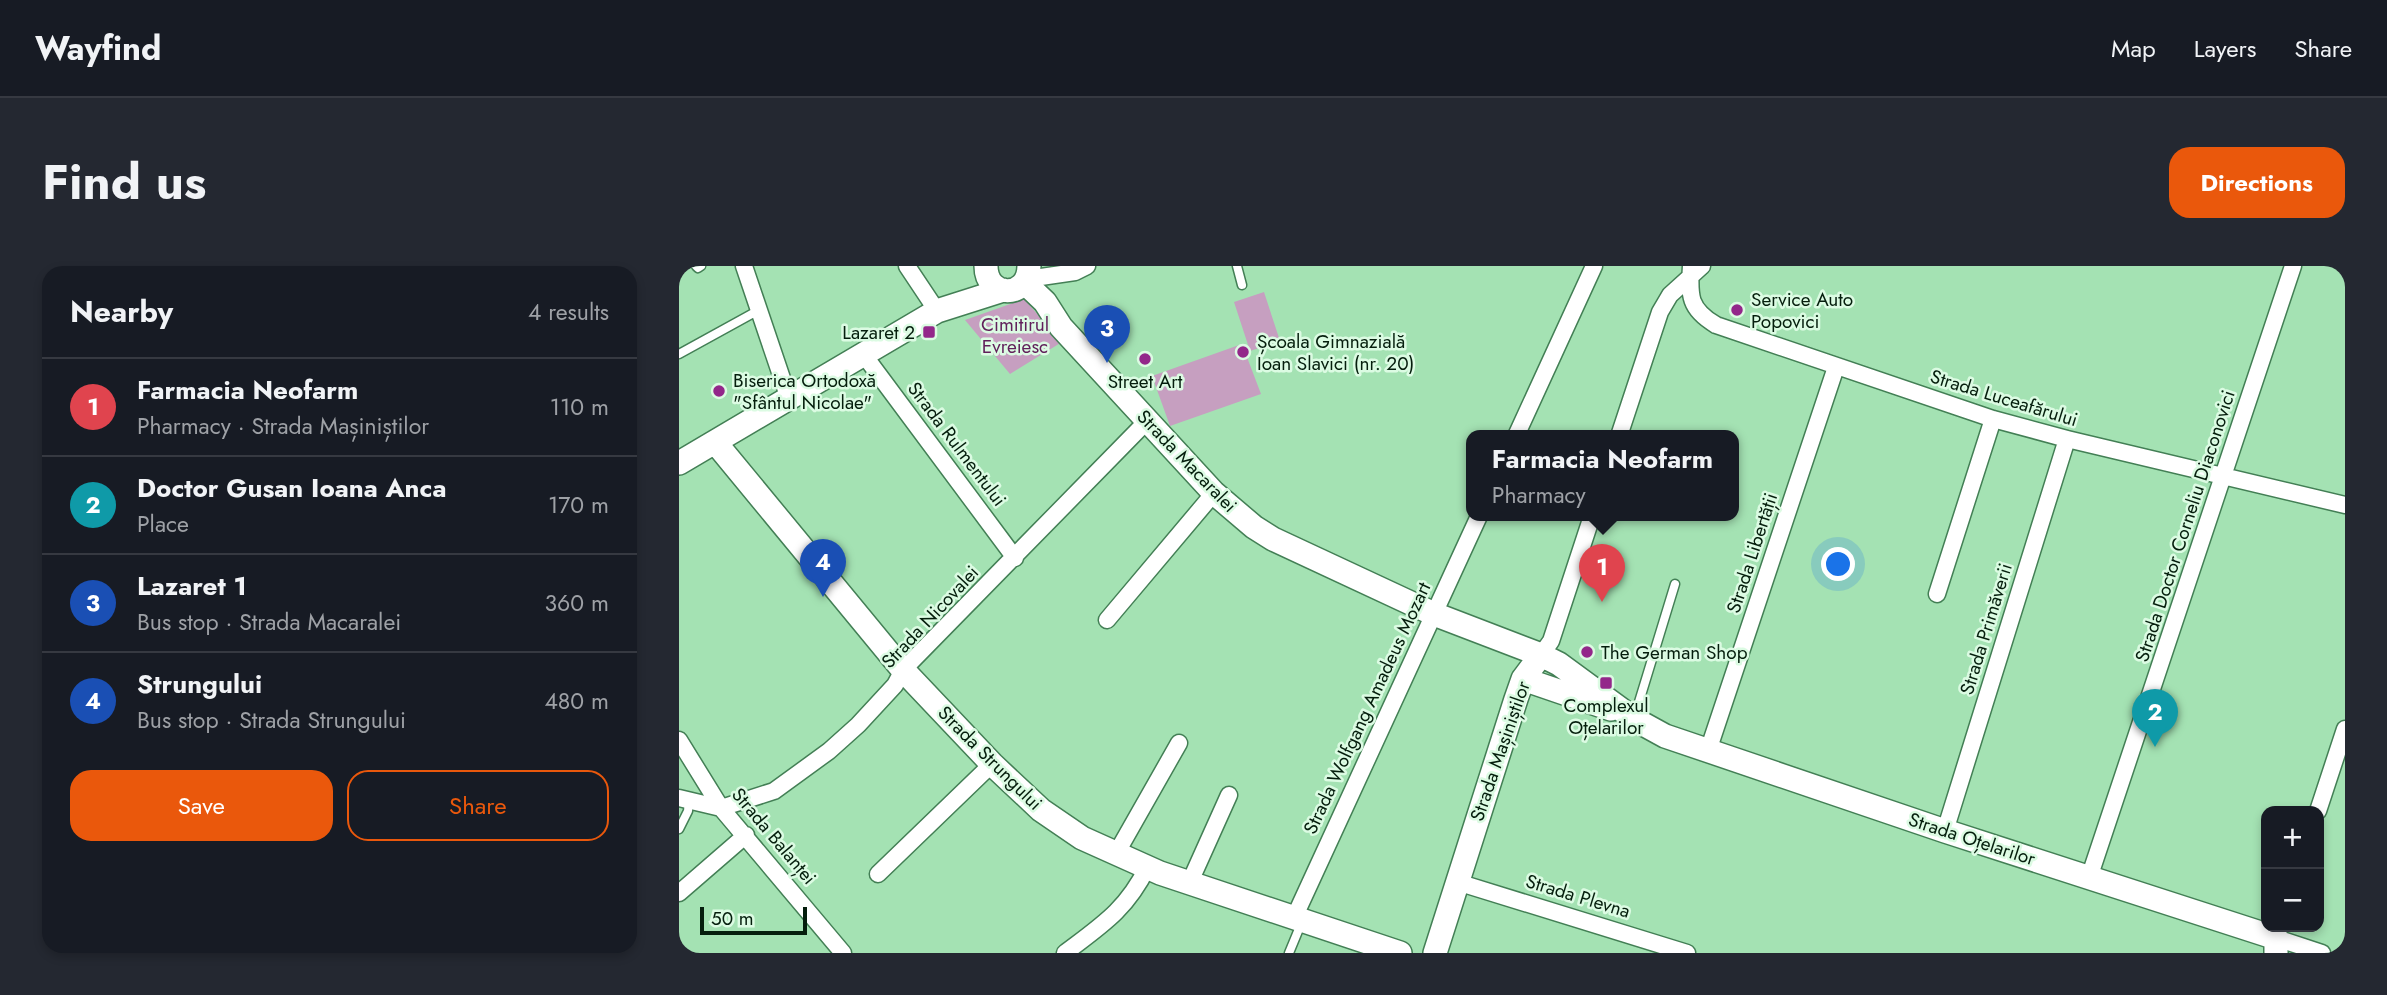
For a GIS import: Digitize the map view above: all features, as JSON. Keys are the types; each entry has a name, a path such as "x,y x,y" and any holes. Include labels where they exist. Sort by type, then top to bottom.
{"street":[{"path":"744,266 789,399"},
{"path":"907,266 942,309"},
{"path":"942,309 1003,290 1015,290 1027,276 1075,272 1087,266"},
{"path":"1519,430 1594,266"},
{"name":"Strada Doctor Corneliu Diaconovici","path":"2089,878 2293,266"},
{"path":"679,463 942,309 986,268 991,283 1003,290"},
{"path":"1621,430 1660,312 1670,295 1694,269"},
{"name":"Strada Luceafărului","path":"1694,269 1693,306 1703,317 1716,325 1993,419 2345,505"},
{"name":"Strada Macaralei","path":"1027,276 1061,327 1214,494 1254,527 1273,540 1434,614 1541,655"},
{"name":"Strada Rulmentului","path":"865,355 1015,558"},
{"name":"Strada Libertății","path":"1708,751 1836,367"},
{"path":"1937,594 1993,419"},
{"name":"Strada Nicovalei","path":"684,799 722,807 774,791 796,777 859,725 889,692 903,670 1148,420"},
{"name":"Strada Primăverii","path":"1945,831 2067,439"},
{"name":"Strada Strungului","path":"715,442 903,670 992,764 1050,817 1082,838 1147,868 1400,953"},
{"path":"1107,620 1214,494"},
{"name":"Strada Wolfgang Amadeus Mozart","path":"1298,919 1477,521"},
{"name":"Strada Mașiniștilor","path":"1435,953 1523,679 1551,641 1591,521"},
{"name":"Strada Oțelarilor","path":"1541,655 1559,664 1630,717 1654,731 1945,831 2322,953"},
{"name":"Strada Oțelarilor","path":"1523,679 1630,717"},
{"path":"2320,806 2345,729"},
{"name":"Strada Balanței","path":"679,740 722,807 843,953"},
{"path":"1116,855 1179,743"},
{"path":"878,874 992,764"},
{"path":"1189,884 1229,795"},
{"path":"679,893 746,835"},
{"path":"1066,953 1123,906 1135,891 1147,868"},
{"name":"Strada Plevna","path":"1457,882 1687,953"}],"lane":[{"path":"1237,266 1243,285"},
{"path":"679,354 760,310"},
{"path":"1630,717 1675,584"},
{"path":"679,829 688,811 684,799"},
{"name":"Strada Wolfgang Amadeus Mozart","path":"1289,953 1298,919"}],"green space":[{"path":"1264,292 1280,341 1250,351 1234,302"},
{"name":"Cimitirul Evreiesc","path":"1024,299 1062,342 1010,374 965,320"},
{"path":"1242,344 1261,394 1170,426 1152,376"}],"place":[{"name":"Service Auto Popovici","path":"1737,310"},
{"name":"Lazaret 2","path":"929,332"},
{"name":"Școala Gimnazială Ioan Slavici (nr. 20)","path":"1243,352"},
{"name":"Street Art","path":"1145,359"},
{"name":"Lazaret 1","path":"1107,363"},
{"name":"Biserica Ortodoxă \"Sfântul Nicolae\"","path":"719,391"},
{"name":"Strungului","path":"823,597"},
{"name":"Farmacia Neofarm","path":"1602,602"},
{"name":"The German Shop","path":"1587,652"},
{"name":"Complexul Oțelarilor","path":"1606,683"},
{"name":"Doctor Gusan Ioana Anca","path":"2155,747"}]}
